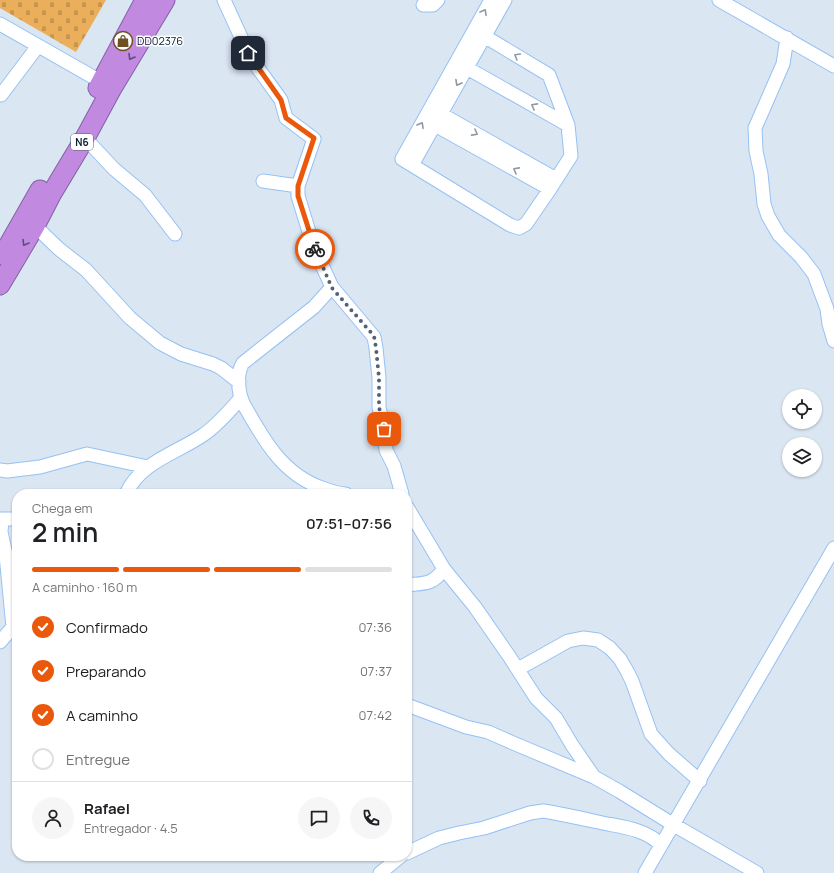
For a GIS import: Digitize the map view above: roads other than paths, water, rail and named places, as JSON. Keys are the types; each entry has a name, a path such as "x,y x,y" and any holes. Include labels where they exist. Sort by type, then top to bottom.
{"highway":[{"name":"N6","path":"0,285 85,138 145,0"},
{"name":"N6","path":"0,260 107,85 165,0"}],"street":[{"path":"224,0 250,57 281,100 286,118 314,138 298,186 298,196 314,248 332,288 374,336 379,378 379,407 384,429 386,450 394,466 401,489"},
{"path":"423,5 433,5 438,0"},
{"path":"407,162 491,0"},
{"path":"407,162 435,125 505,0"},
{"path":"719,0 834,66"},
{"path":"0,24 107,85"},
{"path":"407,162 510,225 518,228 526,224 571,156 568,125 549,75 484,36"},
{"path":"787,38 783,64 755,128 756,151 761,174 764,204 768,216 779,236 801,257 814,274 827,309 829,324 834,341"},
{"path":"1,95 38,46"},
{"path":"467,68 568,125"},
{"path":"441,114 553,184"},
{"path":"435,125 553,184"},
{"path":"85,138 114,169 145,195 175,234"},
{"path":"263,182 298,186"},
{"path":"35,226 59,249 86,270 130,318 160,343 181,354 213,364 239,382"},
{"path":"324,489 310,484 281,462 273,452 241,398 239,370 243,363 314,307 332,288"},
{"path":"129,489 136,477 148,467 208,431 241,398"},
{"path":"0,470 7,472 40,467 87,454 148,467"},
{"path":"412,515 444,569 475,607 536,698 556,718 594,777"},
{"path":"12,519 1,519 1,532 6,555 12,603"},
{"path":"645,873 830,564 834,548"},
{"path":"412,584 431,582 437,578 444,569"},
{"path":"0,642 12,630"},
{"path":"518,669 568,641 583,638 598,640 610,648 620,659 632,681 651,734 668,754 700,780"},
{"path":"412,707 466,726 488,732 594,777 757,873"},
{"path":"412,851 439,838 460,832 484,828 543,811 625,827 654,838 661,845"},
{"path":"380,873 395,861"}],"place":[{"name":"DD02376","path":"123,41"}]}
